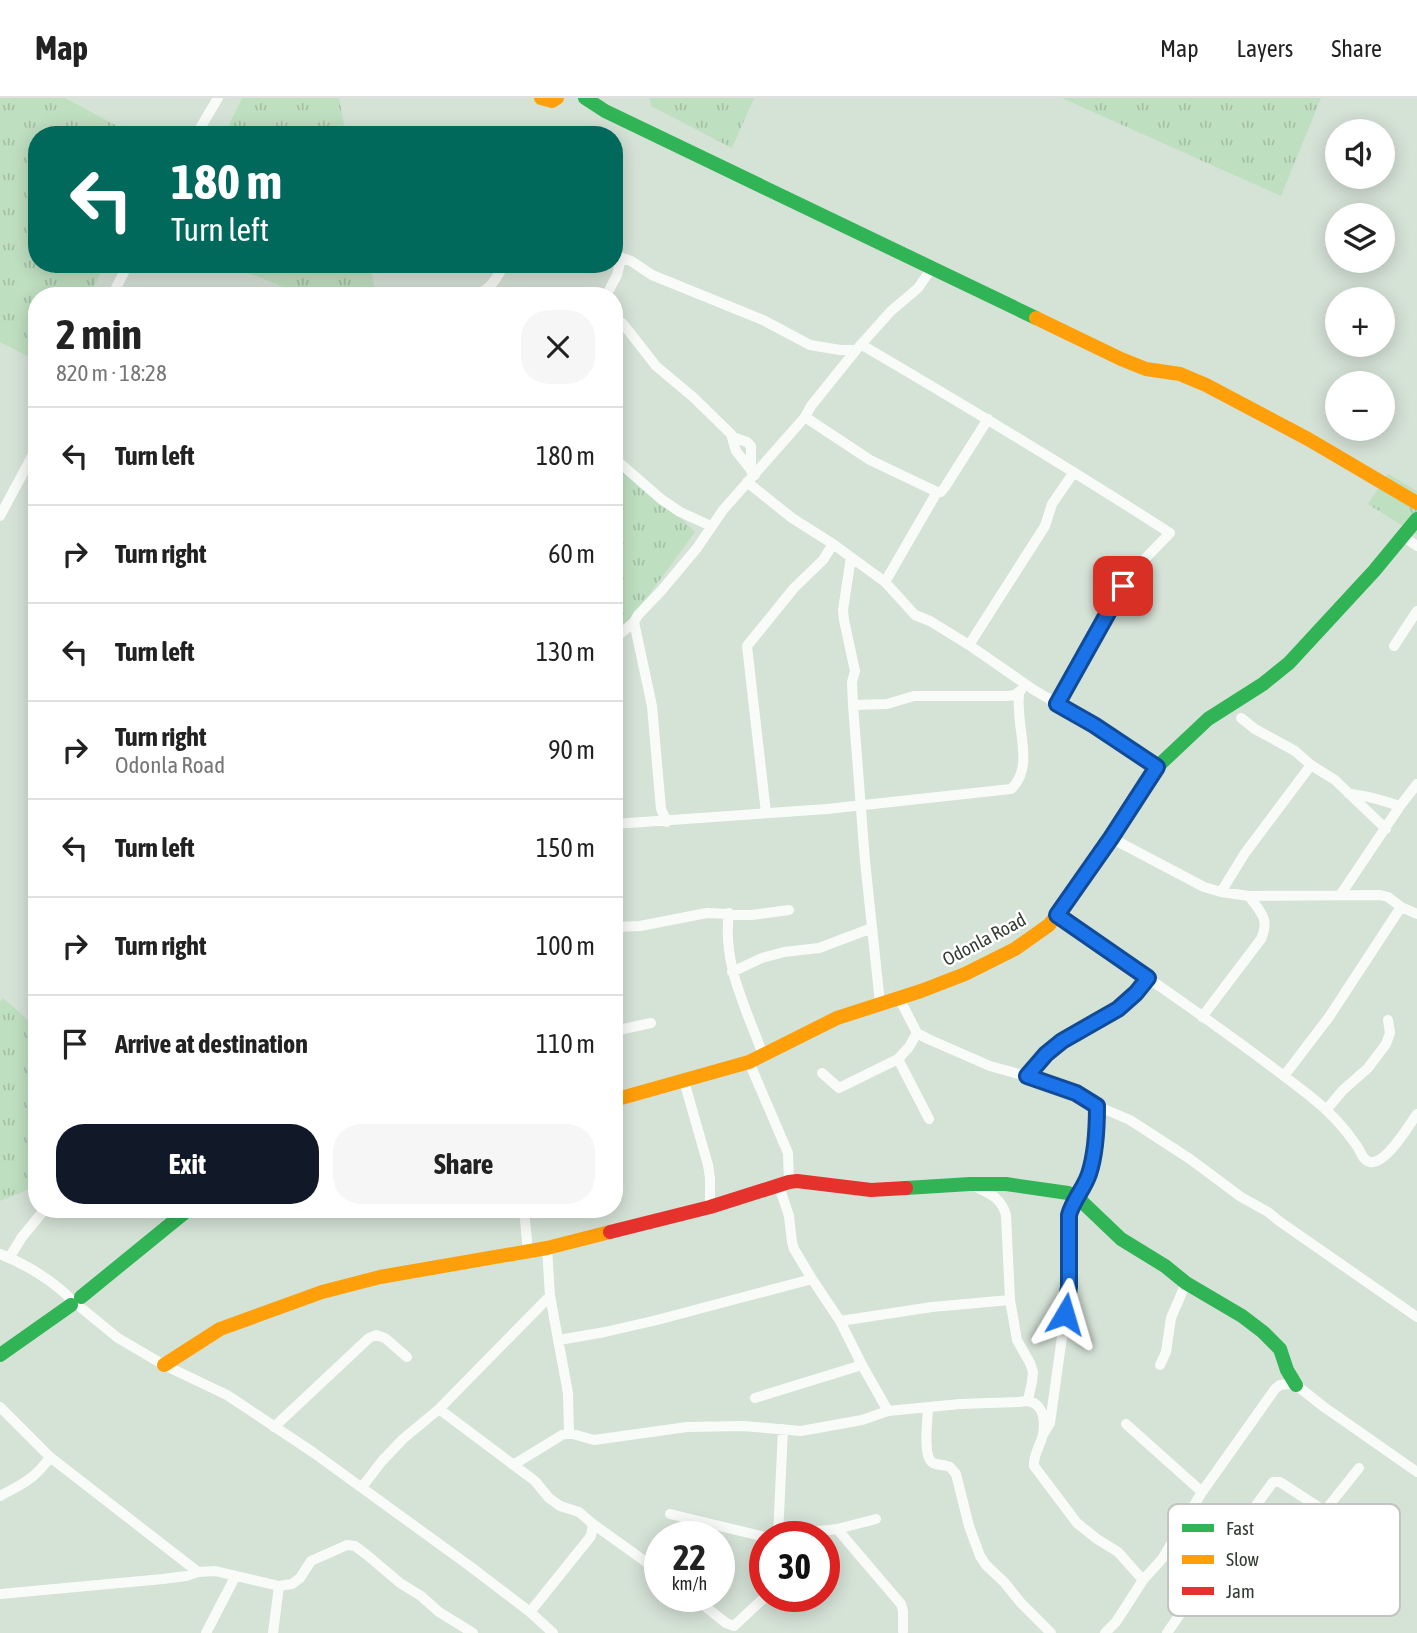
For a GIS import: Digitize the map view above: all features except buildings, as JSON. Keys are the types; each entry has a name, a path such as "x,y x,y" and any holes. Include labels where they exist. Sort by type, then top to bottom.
{"street":[{"path":"202,126 218,98"},
{"path":"541,98 552,101 557,98"},
{"path":"585,98 605,111 1136,366 1180,374 1206,385 1308,439 1417,503"},
{"path":"623,258 652,275 763,320 810,345 840,350 859,348 988,419 1170,533 1130,574 1057,704"},
{"path":"623,631 697,548 751,476 786,440 845,364 891,311 918,288 932,268"},
{"path":"623,324 656,366 693,397 733,437 751,446 751,476"},
{"path":"840,350 845,364"},
{"path":"805,417 870,460 937,492 941,492 945,487 988,419"},
{"path":"733,437 736,451 751,476 792,518 886,582 915,615 969,645 1005,671 1022,688 1094,725 1157,767"},
{"path":"0,516 28,464"},
{"path":"623,466 660,499 680,512 711,526"},
{"path":"969,645 1045,526 1052,504 1074,472"},
{"path":"886,582 937,492"},
{"name":"Odonla Road","path":"623,1098 756,1058 837,1017 965,974 1015,949 1049,925 1157,767 1209,719 1279,671 1331,618 1417,519"},
{"path":"1404,537 1417,546"},
{"path":"766,813 747,646 833,544"},
{"path":"851,556 843,610 855,671 852,682 853,705 880,1003"},
{"path":"1394,646 1417,611"},
{"path":"634,622 652,706 661,809 667,821"},
{"path":"1005,671 1005,696"},
{"path":"853,705 887,704 914,696 1005,696 1022,688"},
{"path":"623,823 1003,792 1017,783 1023,766 1022,729 1018,711 1022,688"},
{"path":"1005,696 1018,711"},
{"path":"1241,718 1295,751 1335,780 1386,829"},
{"path":"1221,892 1245,853 1311,765"},
{"path":"1341,894 1400,806 1416,787"},
{"path":"1349,794 1365,795 1400,806"},
{"path":"1111,838 1204,887 1221,892 1249,896 1380,895 1417,914"},
{"path":"1202,1017 1265,930 1264,917 1249,896"},
{"path":"1284,1076 1329,1017 1401,906"},
{"path":"623,927 707,913 752,915 789,911"},
{"path":"729,913 727,940 732,972 756,1058 788,1153 784,1184 793,1246 841,1321 888,1410"},
{"path":"1057,915 1327,1109 1350,1136 1363,1158 1373,1162 1382,1159 1416,1116"},
{"path":"732,972 762,958 819,948 872,928"},
{"path":"1027,1076 1046,1054 1062,1041 1118,1009 1148,978"},
{"path":"899,998 917,1033 990,1066 1076,1093 1097,1106 1130,1120 1268,1212 1417,1317"},
{"path":"1327,1109 1343,1090 1368,1068 1386,1044 1390,1033 1388,1020"},
{"path":"623,1029 651,1023"},
{"path":"822,1073 839,1088 898,1059 917,1033"},
{"path":"898,1059 929,1119"},
{"path":"684,1081 708,1165 710,1207"},
{"path":"1097,1106 1096,1136 1089,1175 1069,1215 1069,1287 1050,1423 1042,1437 1034,1466 1077,1523 1118,1552 1143,1580"},
{"path":"164,1366 220,1329 323,1292 380,1277 547,1248 710,1207 797,1181 871,1190 1006,1184 1061,1191 1077,1197 1121,1239 1263,1332 1280,1349 1287,1370 1296,1385 1417,1472"},
{"path":"970,1184 996,1197 1003,1205 1006,1215 1010,1300 1017,1340 1033,1372 1028,1400"},
{"path":"38,1218 4,1256 36,1272 61,1289 118,1338 164,1366 227,1395 362,1487 530,1612 553,1633"},
{"path":"0,1355 76,1302 178,1218"},
{"path":"525,1218 528,1252"},
{"path":"547,1248 550,1296 568,1393 569,1433"},
{"path":"559,1340 657,1320 812,1279"},
{"path":"1160,1365 1166,1352 1171,1318 1186,1283"},
{"path":"362,1487 382,1461 439,1409 550,1296"},
{"path":"841,1321 932,1307 1010,1300"},
{"path":"1402,1306 1417,1306"},
{"path":"274,1427 369,1338 376,1335 385,1338 407,1357"},
{"path":"755,1398 862,1364"},
{"path":"1195,1504 1280,1385 1287,1370"},
{"path":"1280,1385 1296,1385"},
{"path":"513,1465 569,1433 594,1440 687,1427 743,1426 801,1431 862,1420 888,1410 1028,1400 1037,1404 1042,1412 1042,1437"},
{"path":"0,1407 50,1457 198,1572"},
{"path":"928,1407 928,1457 933,1463 950,1466 956,1474 969,1527 980,1556 1051,1633"},
{"path":"439,1409 534,1481 549,1498 560,1506 579,1512 644,1560"},
{"path":"1126,1424 1202,1492"},
{"path":"778,1521 783,1429"},
{"path":"0,1496 32,1479 50,1457"},
{"path":"1329,1504 1359,1468"},
{"path":"1257,1504 1273,1482 1280,1482 1314,1504"},
{"path":"670,1514 749,1533"},
{"path":"840,1529 876,1519"},
{"path":"530,1612 592,1536 593,1524"},
{"path":"592,1536 606,1533"},
{"path":"840,1533 901,1604 902,1632"},
{"path":"0,1594 186,1576 198,1572 226,1573 279,1586 292,1584 312,1561 347,1545 355,1546 368,1555 439,1612 473,1633"},
{"path":"1105,1633 1116,1622 1168,1548"},
{"path":"206,1633 236,1577"},
{"path":"274,1633 279,1586"},
{"path":"712,1612 731,1630 750,1612"},
{"path":"1167,1633 1179,1616"},
{"path":"535,1633 542,1623"}],"green space":[{"path":"0,98 65,98 117,126 28,126 28,273 100,273 94,287 28,287 28,356 0,342"},
{"path":"242,98 339,98 344,126 228,126"},
{"path":"650,98 754,98 732,148 651,106"},
{"path":"1062,98 1321,98 1281,196"},
{"path":"249,273 372,273 374,287 283,287"},
{"path":"623,462 695,532 623,627"},
{"path":"1388,474 1417,491 1417,535 1368,504"},
{"path":"3,998 28,1020 28,1190 0,1201 0,1002"}],"traffic: fast":[{"path":"585,98 605,111 1036,318"},
{"path":"1105,845 1157,767 1208,719 1263,684 1289,663 1374,571 1417,519"},
{"path":"906,1188 1006,1184 1068,1193 1077,1197 1121,1239 1263,1332 1280,1349 1287,1370 1296,1385"},
{"path":"81,1297 178,1218"},
{"path":"0,1355 71,1305"}],"traffic: slow":[{"path":"541,98 552,101 557,98"},
{"path":"1036,318 1146,369 1180,374 1206,385 1308,439 1417,503"},
{"path":"623,1097 749,1062 837,1018 965,974 1015,949 1049,925 1105,845"},
{"path":"164,1365 220,1329 322,1292 380,1277 547,1248 610,1232"}],"traffic: jam":[{"path":"610,1232 710,1207 789,1182 871,1190 906,1188"}],"route":[{"path":"1065,1314 1069,1287 1069,1215 1089,1175 1096,1136 1097,1106 1076,1093 1027,1076 1046,1054 1062,1041 1118,1009 1148,978 1057,915 1157,767 1057,704 1123,586"}]}
